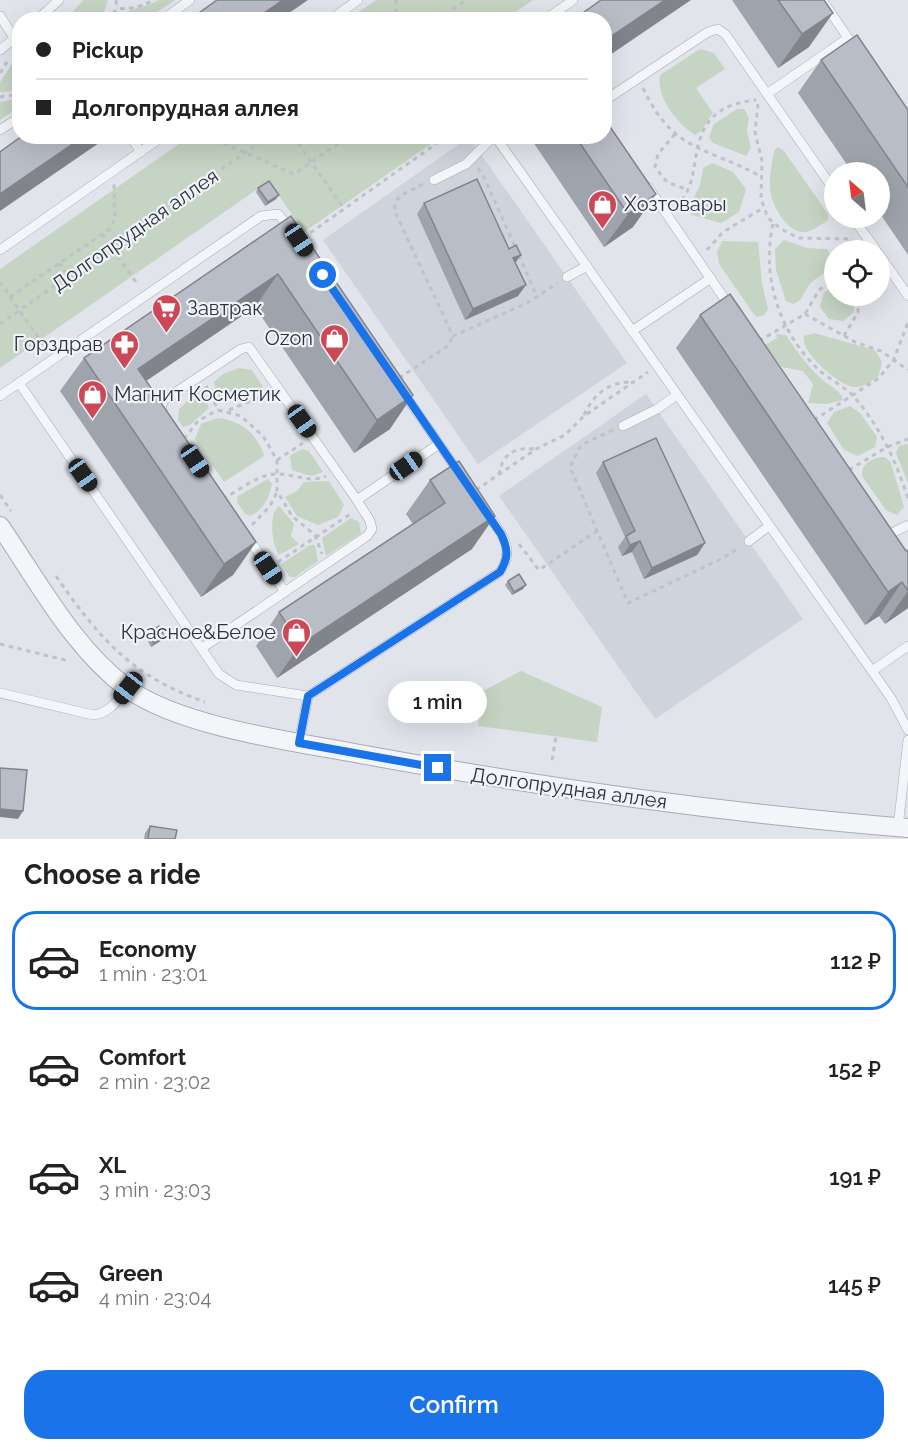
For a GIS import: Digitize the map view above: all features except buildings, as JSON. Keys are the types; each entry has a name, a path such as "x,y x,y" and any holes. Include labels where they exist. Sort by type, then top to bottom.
{"street":[{"name":"Долгопрудная аллея","path":"6,520 85,646 128,688 164,708 203,721 299,743 507,779 701,807 903,828"}],"lane":[{"path":"46,12 59,0"},
{"path":"173,12 190,0"},
{"path":"341,12 358,0"},
{"path":"556,12 573,0"},
{"path":"822,0 861,57"},
{"path":"0,16 12,31"},
{"path":"612,96 708,32 718,29 726,35 824,176"},
{"path":"767,93 848,38"},
{"path":"0,50 12,41"},
{"path":"136,144 141,152"},
{"path":"0,250 152,144"},
{"path":"434,180 466,164 487,144"},
{"path":"501,144 872,670 891,698 908,730"},
{"path":"641,177 736,315"},
{"path":"0,396 261,216 278,214 299,240"},
{"path":"861,228 870,240"},
{"path":"567,277 587,266"},
{"path":"890,270 908,296"},
{"path":"632,331 711,278"},
{"path":"182,442 161,407 164,400 249,347 359,504 370,521 372,529 367,536 202,648"},
{"path":"395,380 466,483"},
{"path":"19,383 202,648 226,681 236,685 308,696 500,572 507,560 507,548 473,493"},
{"path":"623,426 657,409 677,395"},
{"path":"359,504 439,444"},
{"path":"876,519 890,534 908,525"},
{"path":"749,542 770,526"},
{"path":"241,528 285,591"},
{"path":"872,670 908,646"},
{"path":"0,693 93,715 104,714 113,707 128,688"},
{"path":"299,743 308,696"},
{"path":"903,828 908,740"}],"path":[{"path":"116,0 117,9"},
{"path":"114,12 117,9 135,8 155,0"},
{"path":"449,12 466,0"},
{"path":"639,78 654,111 675,134 695,149 727,159 761,176"},
{"path":"666,212 679,203 687,190 695,149 711,119 736,104 758,99 755,132 761,150 763,208 773,224 799,238 851,240 864,232"},
{"path":"675,134 658,154 655,166 667,182 687,190"},
{"path":"225,144 294,174 339,144"},
{"name":"Долгопрудная аллея","path":"0,324 258,144"},
{"path":"299,144 344,209"},
{"path":"299,240 436,144"},
{"path":"471,159 485,179 537,297"},
{"path":"10,297 111,228 115,218 114,171"},
{"path":"434,180 400,196 394,203 396,212 453,336"},
{"path":"700,262 716,238 763,208"},
{"path":"773,224 768,258 771,288 787,325 808,360 854,397 887,447 908,499"},
{"path":"102,234 129,272"},
{"path":"59,263 68,276"},
{"path":"395,380 448,346 453,336 537,297 567,277"},
{"path":"0,282 40,340"},
{"path":"755,343 805,314 819,290 824,287"},
{"path":"844,336 858,312 858,306"},
{"path":"805,314 844,336 894,359 908,370"},
{"path":"810,423 854,397 879,378 894,359 908,322"},
{"path":"473,493 536,449 565,435 584,416 657,366"},
{"path":"201,376 218,410"},
{"path":"584,416 593,398 606,387 633,382"},
{"path":"228,410 279,388"},
{"path":"182,442 198,421 218,410 228,410 242,416 263,436 277,460 277,491 270,506 241,528"},
{"path":"623,426 581,445 570,467 628,603 719,560 749,542"},
{"path":"277,460 313,437"},
{"path":"845,473 887,447 908,439"},
{"path":"499,475 502,460 510,453 524,448 536,449"},
{"path":"222,500 256,480 277,474 312,479 321,478 336,470"},
{"path":"277,491 292,516 315,535 327,563"},
{"path":"0,495 6,520"},
{"path":"268,568 359,504"},
{"path":"507,548 519,543 539,570 597,531"},
{"path":"50,568 101,636 127,662 154,681 210,704"},
{"path":"0,644 69,661"},
{"path":"552,760 556,737"}],"shaded area":[{"path":"459,144 474,144 627,363 478,464 323,240"},
{"path":"646,394 803,619 655,719 499,496"}],"green space":[{"path":"83,0 108,0 104,12 73,12"},
{"path":"159,0 175,0 157,12 128,12"},
{"path":"376,0 533,0 515,12 359,12"},
{"path":"700,49 714,53 725,69 696,88 713,113 701,131 695,135 681,124 669,109 661,92 660,75"},
{"path":"12,64 12,91 0,92 0,82"},
{"path":"12,99 12,112 0,120 0,102"},
{"path":"737,109 744,109 749,118 747,131 751,148 746,156 713,143 709,137 714,124"},
{"path":"179,144 431,144 304,232 269,181 0,368 0,269"},
{"path":"778,147 784,151 824,208 824,223 818,227 807,232 800,232 787,224 777,210 770,189 774,151"},
{"path":"712,163 733,172 746,189 739,212 721,223 692,215 688,209 700,185 703,168"},
{"path":"784,240 807,248 824,249 824,274 812,282 794,304 786,301 776,270 775,249"},
{"path":"722,241 758,242 762,283 768,309 764,315 757,317 753,313 719,264 717,252"},
{"path":"824,292 824,306 854,306 854,312 843,321 829,319 820,307"},
{"path":"814,333 875,350 882,362 879,375 868,384 857,387 839,380 814,359 804,343 804,336"},
{"path":"776,334 786,335 808,365 838,391 843,400 827,404 808,403 813,384 803,371 782,367 765,345 777,338"},
{"path":"239,368 252,370 263,387 255,392 230,399 220,398 214,382 223,374"},
{"path":"202,388 209,408 190,425 183,427 178,420 179,409"},
{"path":"850,406 860,413 877,437 875,447 858,456 844,450 827,423 834,412"},
{"path":"218,418 241,425 257,441 264,456 224,482 195,439 201,424"},
{"path":"908,444 908,483 896,453 899,446"},
{"path":"302,449 309,451 323,472 311,476 292,470 290,456"},
{"path":"885,457 891,463 904,507 897,515 886,510 862,476 866,464 877,458"},
{"path":"268,479 272,484 265,503 251,516 245,514 237,502 238,496"},
{"path":"329,481 344,505 338,517 318,525 297,516 285,497 297,491 304,482"},
{"path":"279,506 294,524 291,536 299,544 279,555 274,544 272,522"},
{"path":"351,518 359,522 361,533 326,556 322,538"},
{"path":"310,545 315,545 318,561 295,577 290,577 281,564"},
{"path":"521,671 602,707 597,742 478,726 483,691"}],"place":[{"name":"Хозтовары","path":"603,230"},
{"name":"Завтрак","path":"166,334"},
{"name":"Ozon","path":"334,364"},
{"name":"Горздрав","path":"124,370"},
{"name":"Магнит Косметик","path":"93,420"},
{"name":"Красное&Белое","path":"297,658"}],"route":[{"path":"323,275 501,534 507,548 507,560 500,572 308,696 299,743 438,768"}]}
